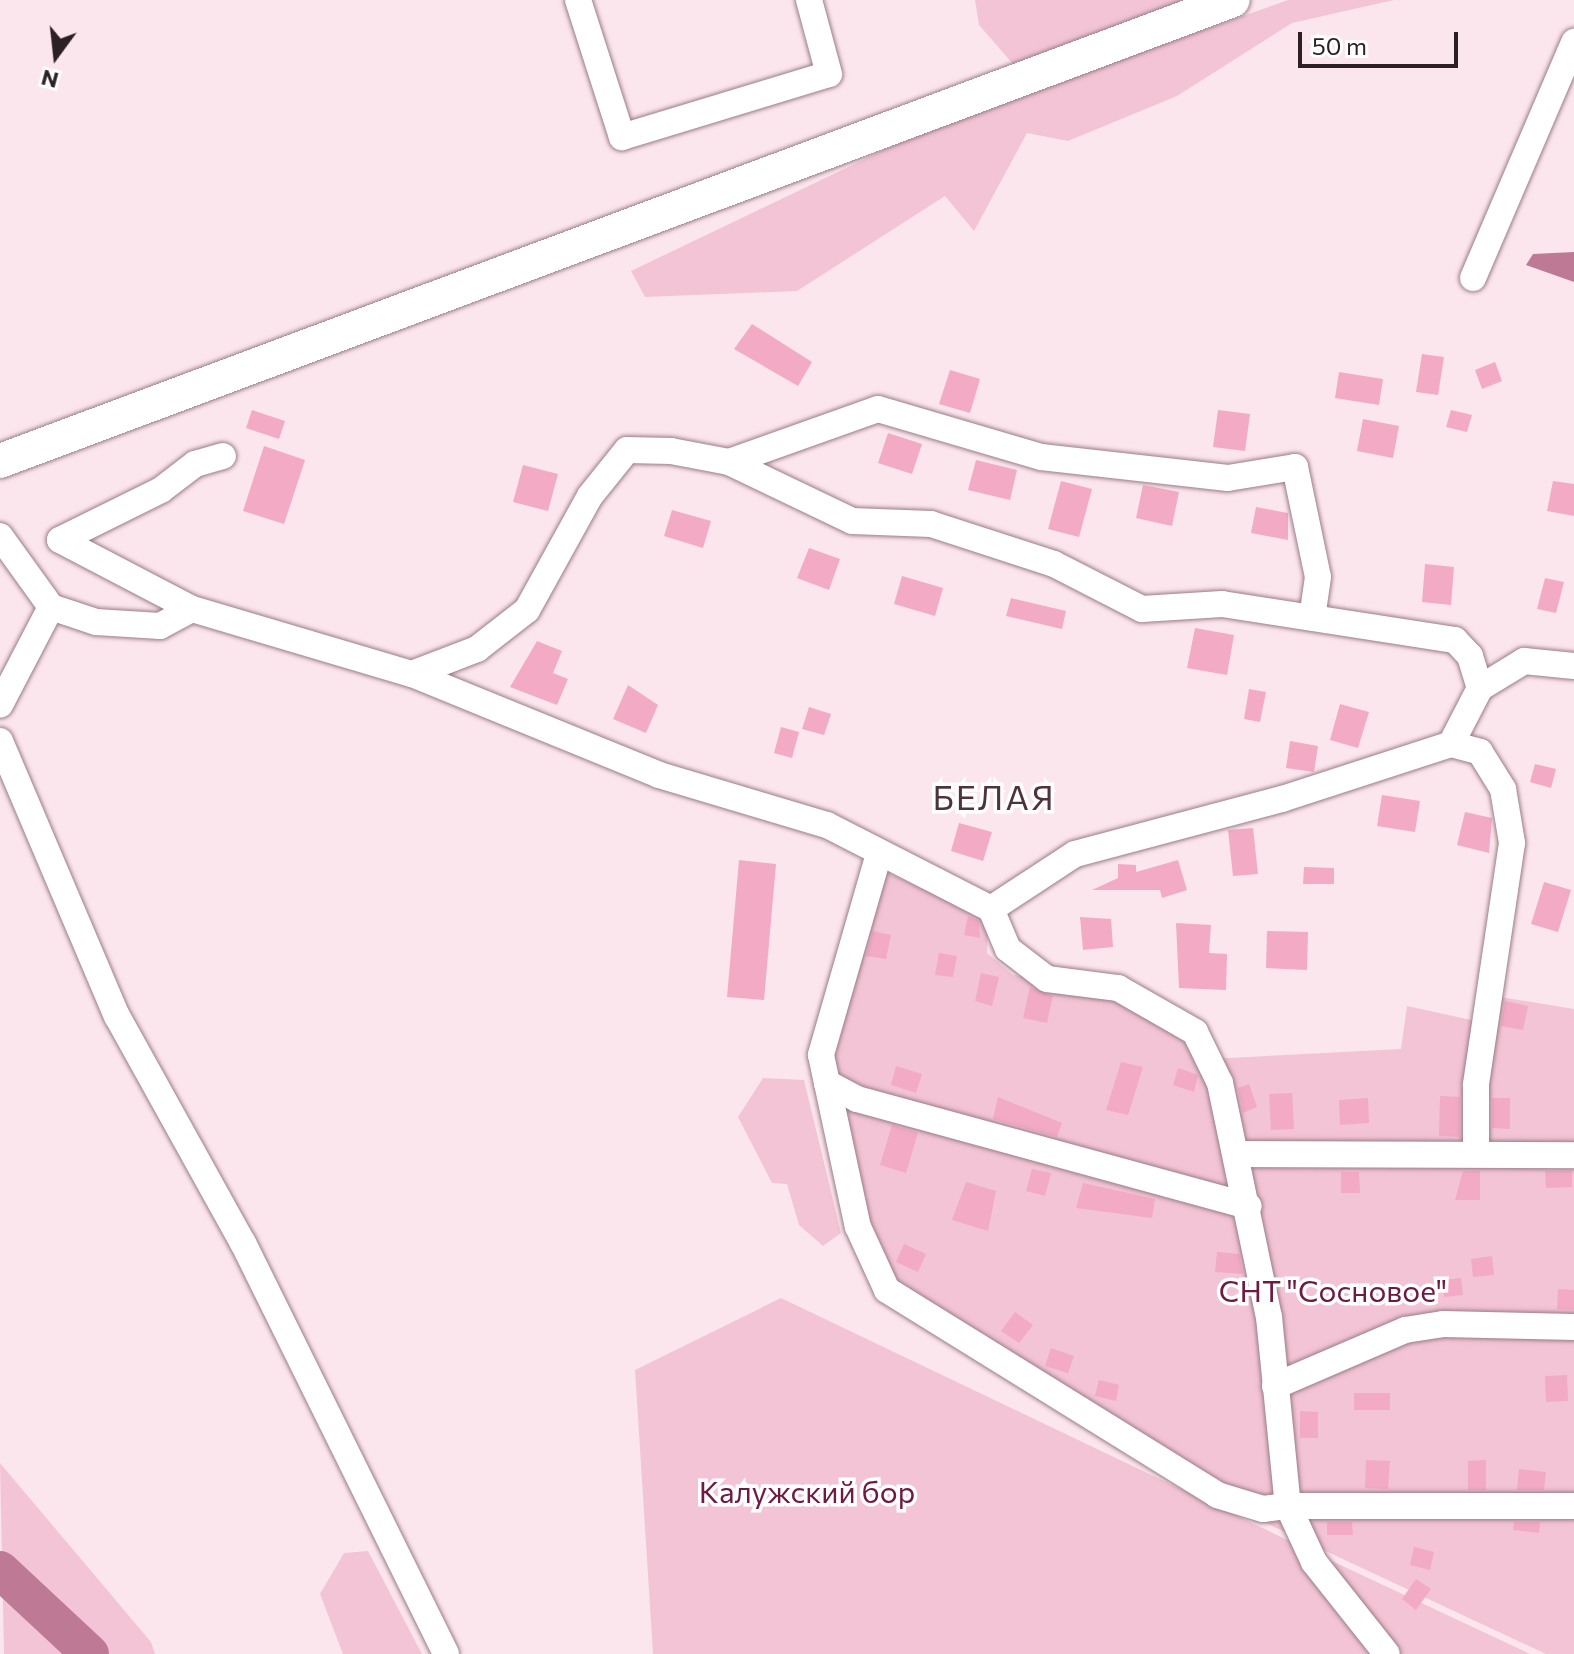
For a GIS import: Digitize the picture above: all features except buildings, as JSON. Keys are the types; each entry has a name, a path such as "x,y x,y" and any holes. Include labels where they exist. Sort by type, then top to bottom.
{"main road":[{"path":"0,461 1233,0"}],"street":[{"path":"578,0 622,137 829,74 809,0"},
{"path":"1473,278 1574,42"},
{"path":"729,462 878,409 1041,457 1228,478 1295,467 1318,577 1312,618"},
{"path":"412,674 477,649 527,610 590,496 627,450 729,462 852,521 931,524 1054,564 1142,609 1222,604 1455,640 1480,688"},
{"path":"223,456 195,464 161,490 60,540 192,609 412,674 659,775 827,825 878,857 991,909 1008,949 1047,979 1118,988 1195,1032 1220,1083 1239,1154 1275,1386 1288,1506 1314,1562 1387,1654"},
{"path":"0,536 51,607 96,622 160,626 192,609"},
{"path":"0,705 51,607"},
{"path":"1451,744 1480,688 1524,661 1574,666"},
{"path":"0,741 117,1016 243,1243 446,1654"},
{"path":"991,909 1075,854 1282,799 1451,744 1480,752 1503,789 1512,843 1476,1085 1476,1154"},
{"path":"878,857 821,1055 858,1227 887,1290 1217,1495 1263,1509 1288,1506 1574,1506"},
{"path":"827,1083 857,1099 1249,1206"},
{"path":"1239,1154 1574,1155"},
{"path":"1275,1386 1405,1330 1443,1324 1574,1327"}],"green space":[{"path":"975,0 1185,0 1013,64 979,25"},
{"path":"1288,0 1394,0 1292,23 1177,96 1068,141 1027,133 974,231 945,196 797,291 645,297 631,271 934,126"},
{"name":"СНТ \"Сосновое\"","path":"883,871 988,918 987,953 1013,975 1114,992 1210,1059 1401,1049 1407,1006 1476,1021 1482,994 1574,1009 1574,1654 1546,1654 1251,1516 871,1275 817,1089"},
{"path":"763,1078 804,1080 841,1233 823,1246 799,1225 787,1184 772,1183 738,1117"},
{"name":"Калужский бор","path":"781,1298 1530,1654 653,1654 635,1370"},
{"path":"0,1463 151,1642 155,1654 4,1654"},
{"path":"368,1551 422,1654 343,1654 320,1594 344,1553"}],"shaded area":[{"path":"1574,252 1574,282 1526,265 1533,254"}],"waterway":[{"path":"0,1570 90,1654"}],"district":[{"name":"БЕЛАЯ","path":"994,797"}]}
